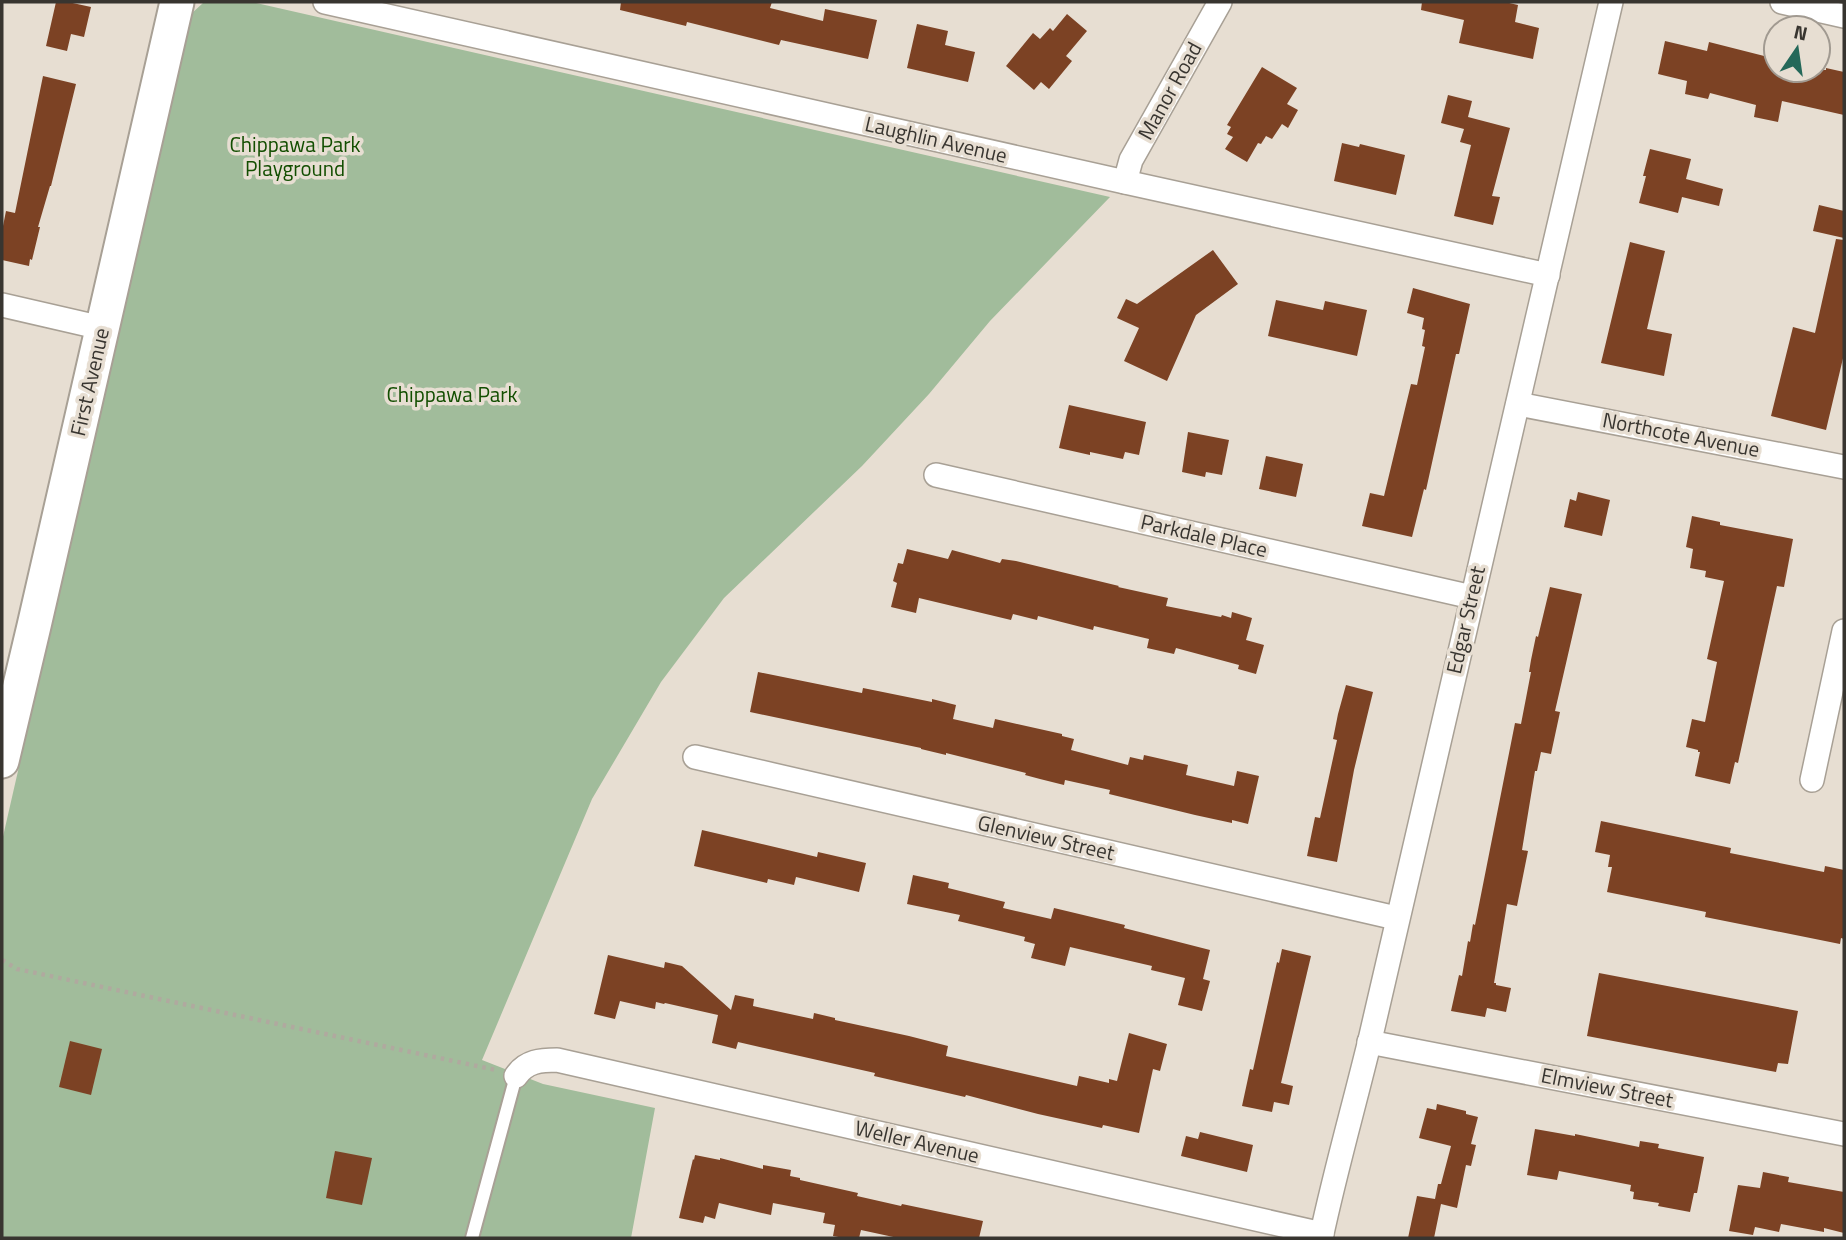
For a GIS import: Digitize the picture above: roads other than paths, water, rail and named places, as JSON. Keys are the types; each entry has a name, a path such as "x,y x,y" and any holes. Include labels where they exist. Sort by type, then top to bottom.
{"street":[{"name":"First Avenue","path":"2,761 177,2"},
{"name":"Laughlin Avenue","path":"325,2 1548,275"},
{"name":"Manor Road","path":"1125,182 1131,160 1220,2"},
{"name":"Edgar Street","path":"1322,1236 1611,2"},
{"path":"1782,2 1844,16"},
{"path":"2,305 102,328"},
{"name":"Northcote Avenue","path":"1518,404 1844,467"},
{"name":"Parkdale Place","path":"936,475 1472,597"},
{"path":"1812,780 1844,631"},
{"name":"Glenview Street","path":"695,757 1396,918"},
{"name":"Elmview Street","path":"1369,1042 1844,1133"},
{"name":"Weller Avenue","path":"516,1076 523,1067 531,1063 557,1060 1322,1236"}],"lane":[{"path":"472,1238 516,1076"}],"park label":[{"name":"Chippawa Park Playground","path":"295,157"},
{"name":"Chippawa Park","path":"452,395"}]}
